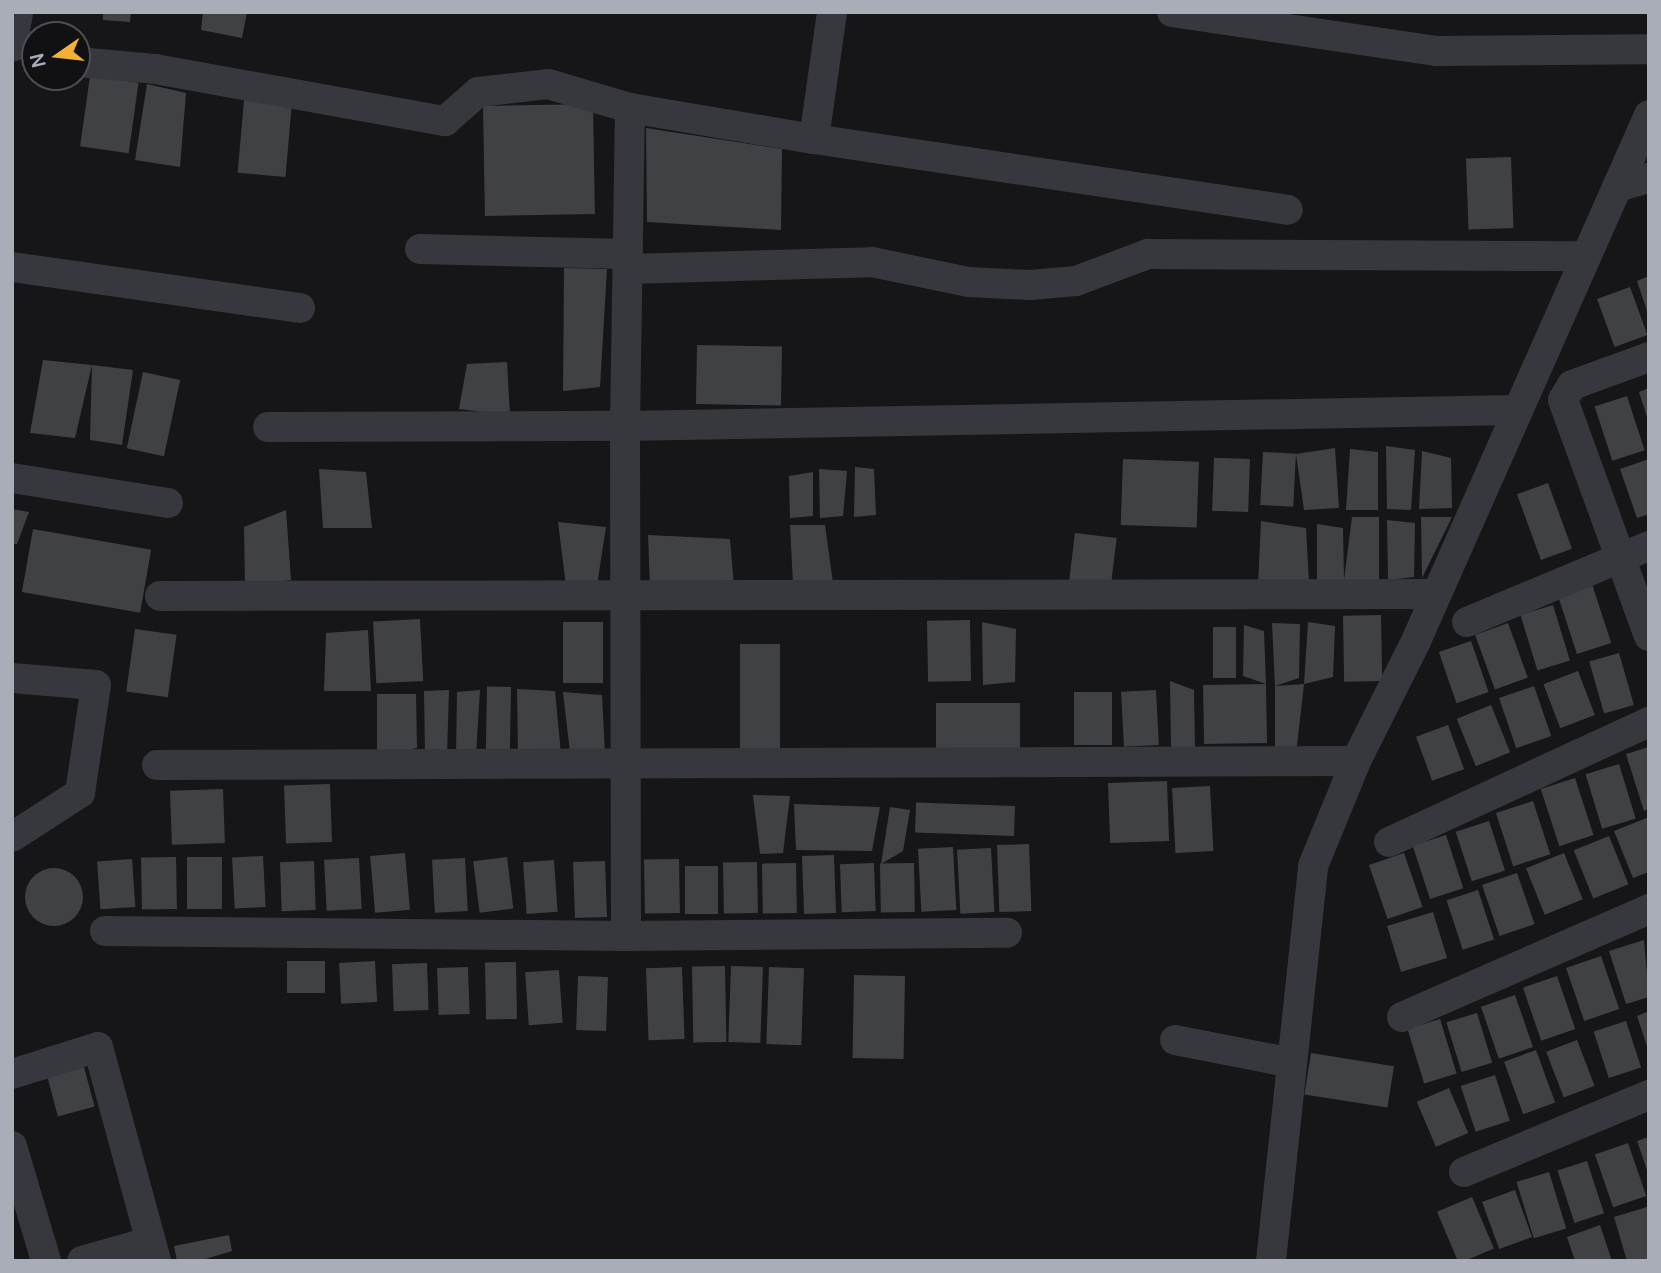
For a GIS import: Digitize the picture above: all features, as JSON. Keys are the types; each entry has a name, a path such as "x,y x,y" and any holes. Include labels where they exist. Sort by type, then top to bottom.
{"street":[{"path":"12,47 18,12"},
{"path":"814,139 832,12"},
{"path":"1172,12 1437,51 1649,49"},
{"path":"91,63 155,69 445,121 478,92 548,84 631,108 814,139 1288,210"},
{"path":"626,936 625,426 631,108"},
{"path":"1271,1261 1313,866 1356,761 1416,641 1433,594 1649,115"},
{"path":"1617,187 1649,178"},
{"path":"420,249 628,262 872,262 969,282 1030,285 1076,281 1148,254 1585,256"},
{"path":"12,267 300,308"},
{"path":"1649,357 1572,384 1563,400 1618,560 1649,636"},
{"path":"268,427 625,426 1516,410"},
{"path":"12,478 168,503"},
{"path":"1467,622 1649,546"},
{"path":"160,596 1433,594"},
{"path":"12,678 96,685 80,793 12,837"},
{"path":"1389,842 1649,723"},
{"path":"157,765 1356,761"},
{"path":"1402,1017 1649,909"},
{"path":"106,931 626,936 1007,933"},
{"path":"1175,1040 1292,1063"},
{"path":"12,1074 99,1047 153,1251 82,1261"},
{"path":"1464,1172 1649,1095"},
{"path":"12,1146 46,1261"}],"building":[{"path":"103,12 131,12 130,22 103,20"},
{"path":"203,12 247,12 242,38 201,30"},
{"path":"91,76 139,83 129,153 80,146 88,91 91,91"},
{"path":"147,84 186,93 180,167 135,160"},
{"path":"244,100 292,104 285,177 238,173"},
{"path":"593,104 595,214 485,216 483,106"},
{"path":"646,128 782,149 781,230 647,222"},
{"path":"1511,157 1513,228 1469,230 1466,159"},
{"path":"564,268 607,269 600,387 563,391"},
{"path":"1649,276 1649,314 1648,314 1637,281"},
{"path":"1630,287 1647,335 1615,347 1597,299"},
{"path":"697,345 782,346 781,405 696,404"},
{"path":"43,360 92,365 75,438 30,433"},
{"path":"507,362 510,415 459,409 467,364"},
{"path":"92,365 133,370 122,445 90,440"},
{"path":"143,372 180,380 164,456 127,448"},
{"path":"1649,388 1649,420 1648,420 1639,392"},
{"path":"1627,396 1645,450 1612,461 1595,407"},
{"path":"1386,446 1415,450 1411,510 1387,509"},
{"path":"1335,448 1339,508 1304,510 1296,454"},
{"path":"1350,449 1378,452 1378,510 1346,510"},
{"path":"1422,451 1451,458 1452,508 1419,509"},
{"path":"1263,452 1296,454 1293,507 1260,505"},
{"path":"1214,458 1250,459 1248,512 1212,511"},
{"path":"1123,459 1199,462 1197,528 1121,525"},
{"path":"1649,459 1649,514 1637,518 1620,469"},
{"path":"855,467 874,469 876,515 854,517"},
{"path":"319,469 366,472 372,528 323,528"},
{"path":"819,469 847,471 843,516 820,518"},
{"path":"813,472 813,516 790,518 789,476"},
{"path":"1548,483 1572,549 1541,560 1517,494"},
{"path":"12,509 29,512 17,544 12,544"},
{"path":"286,510 291,580 245,586 244,527"},
{"path":"1352,517 1379,517 1379,584 1344,580"},
{"path":"1421,517 1452,517 1422,578"},
{"path":"1387,520 1415,523 1414,577 1388,580"},
{"path":"1261,521 1306,528 1309,583 1258,586"},
{"path":"558,522 606,527 597,585 566,586"},
{"path":"1317,524 1343,528 1344,580 1317,585"},
{"path":"790,525 825,525 833,583 793,584"},
{"path":"33,529 151,550 140,613 22,592"},
{"path":"1075,533 1117,538 1111,588 1069,583"},
{"path":"648,535 730,539 734,586 650,587"},
{"path":"1592,584 1611,643 1577,654 1558,595"},
{"path":"1553,605 1570,660 1537,670 1520,615"},
{"path":"1381,615 1382,681 1344,682 1343,616"},
{"path":"420,619 423,681 376,683 373,621"},
{"path":"970,620 971,681 928,682 927,621"},
{"path":"563,622 603,622 603,683 563,683"},
{"path":"982,622 1016,629 1015,682 983,685"},
{"path":"1308,622 1335,626 1333,677 1304,684"},
{"path":"1272,623 1300,624 1299,678 1275,686"},
{"path":"1508,623 1528,678 1495,689 1475,635"},
{"path":"1244,625 1264,631 1266,684 1243,676"},
{"path":"1213,627 1236,627 1236,678 1213,678"},
{"path":"135,629 177,635 168,697 126,691"},
{"path":"368,630 371,691 324,691 326,633"},
{"path":"1471,641 1489,692 1456,703 1439,652"},
{"path":"740,644 780,644 780,749 740,749"},
{"path":"1619,653 1634,705 1604,713 1589,662"},
{"path":"1578,671 1595,715 1560,728 1543,684"},
{"path":"1170,681 1194,690 1195,747 1171,747"},
{"path":"1266,684 1267,743 1204,744 1203,685"},
{"path":"1304,684 1297,746 1275,750 1275,686"},
{"path":"1534,686 1551,736 1516,748 1499,698"},
{"path":"487,687 511,687 510,752 486,752"},
{"path":"517,689 555,691 561,754 518,755"},
{"path":"449,690 447,755 425,754 424,691"},
{"path":"480,690 476,755 456,756 457,692"},
{"path":"1156,690 1159,745 1124,747 1121,692"},
{"path":"563,692 602,695 605,754 570,753"},
{"path":"1074,692 1112,692 1112,745 1074,745"},
{"path":"377,694 416,694 417,748 377,756"},
{"path":"936,703 1020,703 1020,754 936,754"},
{"path":"1491,705 1510,752 1476,766 1457,719"},
{"path":"1448,725 1464,769 1432,781 1416,737"},
{"path":"1649,747 1649,809 1644,811 1626,754"},
{"path":"1619,764 1636,819 1602,829 1586,774"},
{"path":"1575,778 1594,835 1559,846 1541,789"},
{"path":"1167,781 1169,841 1110,843 1108,783"},
{"path":"330,784 332,842 286,844 284,786"},
{"path":"1210,786 1213,851 1175,853 1172,788"},
{"path":"223,789 225,843 172,845 170,791"},
{"path":"753,795 790,796 783,853 760,854"},
{"path":"1533,801 1550,854 1513,866 1496,813"},
{"path":"916,803 1015,806 1014,836 915,833"},
{"path":"794,804 880,807 872,851 796,850"},
{"path":"890,807 910,810 903,851 881,864"},
{"path":"1649,817 1649,872 1633,878 1614,831"},
{"path":"1489,821 1505,870 1472,881 1456,832"},
{"path":"1446,835 1463,888 1430,899 1413,846"},
{"path":"1609,836 1628,884 1593,898 1574,850"},
{"path":"1029,844 1031,911 999,912 997,845"},
{"path":"953,847 956,910 921,912 918,849"},
{"path":"991,848 994,912 960,914 957,850"},
{"path":"405,853 410,910 375,913 370,856"},
{"path":"1404,853 1423,907 1388,919 1369,865"},
{"path":"1564,853 1583,899 1545,915 1526,868"},
{"path":"834,855 836,913 804,914 802,856"},
{"path":"263,856 266,907 235,909 232,858"},
{"path":"176,857 177,909 142,910 141,858"},
{"path":"187,857 222,857 222,909 187,909"},
{"path":"507,857 513,909 480,913 473,861"},
{"path":"359,858 362,909 327,911 324,860"},
{"path":"465,858 468,911 435,913 432,860"},
{"path":"132,859 135,907 100,909 97,861"},
{"path":"679,859 680,913 645,914 644,860"},
{"path":"554,860 558,912 527,914 523,862"},
{"path":"314,861 316,910 282,911 280,862"},
{"path":"605,861 607,917 575,918 573,862"},
{"path":"757,862 758,913 724,914 723,863"},
{"path":"796,863 797,913 763,914 762,864"},
{"path":"874,863 876,911 842,912 840,864"},
{"path":"914,863 915,912 881,913 880,864"},
{"path":"685,866 718,866 718,914 685,914"},
{"path":"54,868 70,873 78,881 83,897 78,913 70,921 54,926 38,921 30,913 25,897 30,881 38,873"},
{"path":"1517,873 1535,924 1500,936 1482,885"},
{"path":"1478,890 1494,939 1463,950 1447,900"},
{"path":"1433,912 1447,958 1401,972 1387,926"},
{"path":"1644,940 1649,997 1626,1004 1609,951"},
{"path":"1601,956 1619,1009 1584,1021 1566,968"},
{"path":"287,961 325,961 325,993 287,993"},
{"path":"375,961 377,1002 341,1004 339,963"},
{"path":"516,962 517,1019 486,1020 485,963"},
{"path":"427,963 429,1010 394,1011 392,964"},
{"path":"725,966 726,1042 693,1043 692,967"},
{"path":"731,966 763,967 760,1043 728,1042"},
{"path":"468,967 470,1014 439,1015 437,968"},
{"path":"682,967 685,1039 649,1040 646,968"},
{"path":"769,967 804,968 801,1045 766,1044"},
{"path":"559,970 563,1023 529,1025 525,972"},
{"path":"854,975 905,976 904,1059 853,1058"},
{"path":"578,976 608,977 606,1031 576,1030"},
{"path":"1557,976 1575,1029 1541,1041 1523,988"},
{"path":"1515,995 1533,1047 1499,1059 1481,1007"},
{"path":"1649,1011 1649,1049 1648,1049 1637,1016"},
{"path":"1477,1013 1492,1063 1462,1072 1446,1022"},
{"path":"1440,1019 1457,1074 1424,1083 1407,1029"},
{"path":"1626,1021 1641,1068 1609,1078 1594,1032"},
{"path":"1577,1040 1595,1086 1564,1098 1546,1052"},
{"path":"1536,1050 1555,1103 1523,1114 1504,1062"},
{"path":"1311,1053 1394,1066 1387,1108 1304,1094"},
{"path":"84,1067 95,1107 58,1116 47,1077"},
{"path":"1495,1075 1510,1121 1476,1132 1461,1086"},
{"path":"1449,1088 1468,1133 1436,1147 1417,1102"},
{"path":"1649,1137 1649,1173 1648,1173 1637,1141"},
{"path":"1628,1143 1646,1196 1613,1207 1595,1154"},
{"path":"1587,1161 1604,1213 1575,1223 1558,1171"},
{"path":"1549,1172 1566,1228 1534,1238 1516,1182"},
{"path":"1515,1190 1532,1237 1499,1249 1482,1202"},
{"path":"1472,1197 1494,1249 1465,1261 1458,1261 1437,1212"},
{"path":"1647,1207 1649,1260 1627,1261 1614,1217"},
{"path":"1600,1225 1612,1261 1575,1261 1567,1237"},
{"path":"229,1235 232,1251 199,1261 177,1261 174,1246"}]}
